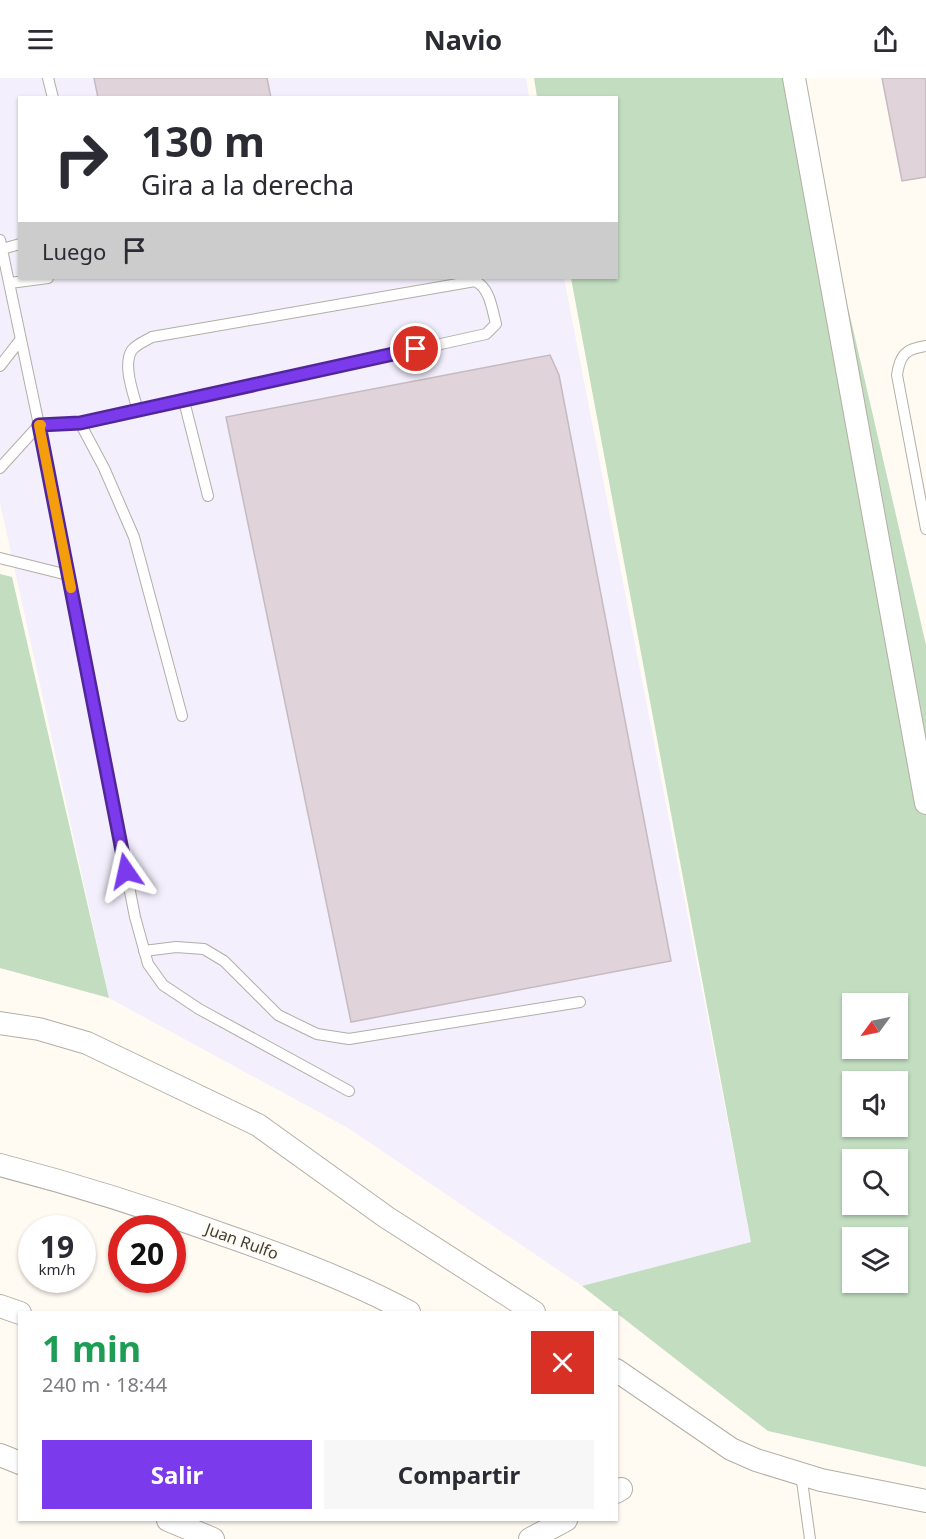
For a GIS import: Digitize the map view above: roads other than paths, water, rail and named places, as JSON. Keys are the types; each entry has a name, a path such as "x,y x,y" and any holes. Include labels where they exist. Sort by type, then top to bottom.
{"street":[{"path":"794,78 926,803"},
{"path":"0,1023 39,1029 87,1043 258,1125 386,1217 532,1311"},
{"name":"Juan Rulfo","path":"0,1165 168,1214 287,1257 407,1311"},
{"path":"0,1306 18,1312"},
{"path":"618,1371 731,1449 756,1460 821,1480 926,1501"},
{"path":"0,1455 18,1462"},
{"path":"170,1521 213,1539"},
{"path":"530,1539 564,1521"}],"lane":[{"path":"48,78 52,96"},
{"path":"18,244 1,244 39,425 132,905 148,964 163,985 199,1009 349,1091"},
{"path":"10,283 40,279"},
{"path":"0,468 39,425 80,423 138,411 486,334 496,324 486,290 475,281 152,337 131,351 128,364 130,383 138,411"},
{"path":"0,366 21,339"},
{"path":"926,346 913,348 904,354 898,363 897,375 926,529"},
{"path":"184,400 208,496"},
{"path":"80,423 104,468 134,537 182,716"},
{"path":"0,558 68,575"},
{"path":"144,951 176,947 204,949 224,960 278,1015 317,1034 349,1039 580,1002"},
{"path":"800,1473 810,1539"}]}
